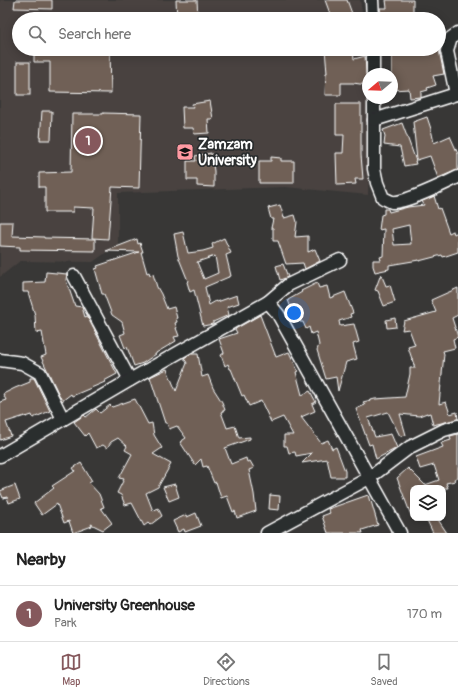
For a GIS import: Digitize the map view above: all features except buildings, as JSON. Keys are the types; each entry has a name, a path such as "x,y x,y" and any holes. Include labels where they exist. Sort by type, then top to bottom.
{"street":[{"path":"372,0 372,12"},
{"path":"374,120 457,94 447,52 451,38 458,33"},
{"path":"373,56 373,68"},
{"path":"374,104 374,169 377,183 383,198 393,202 400,201 437,187 458,177"},
{"path":"0,456 268,302 288,285 340,260"},
{"path":"74,276 130,380"},
{"path":"268,302 278,314 400,533"},
{"path":"0,360 22,363 40,373 63,419"},
{"path":"267,533 369,478 410,447 444,430 458,426"}],"shaded area":[{"name":"Zamzam University","path":"0,0 360,0 362,12 12,12 12,56 369,56 369,68 362,68 362,104 369,104 370,118 368,195 285,187 118,193 118,244 93,262 20,261 0,277"}],"place":[{"name":"University Greenhouse","path":"88,141"},
{"name":"Zamzam University","path":"185,152"}]}
